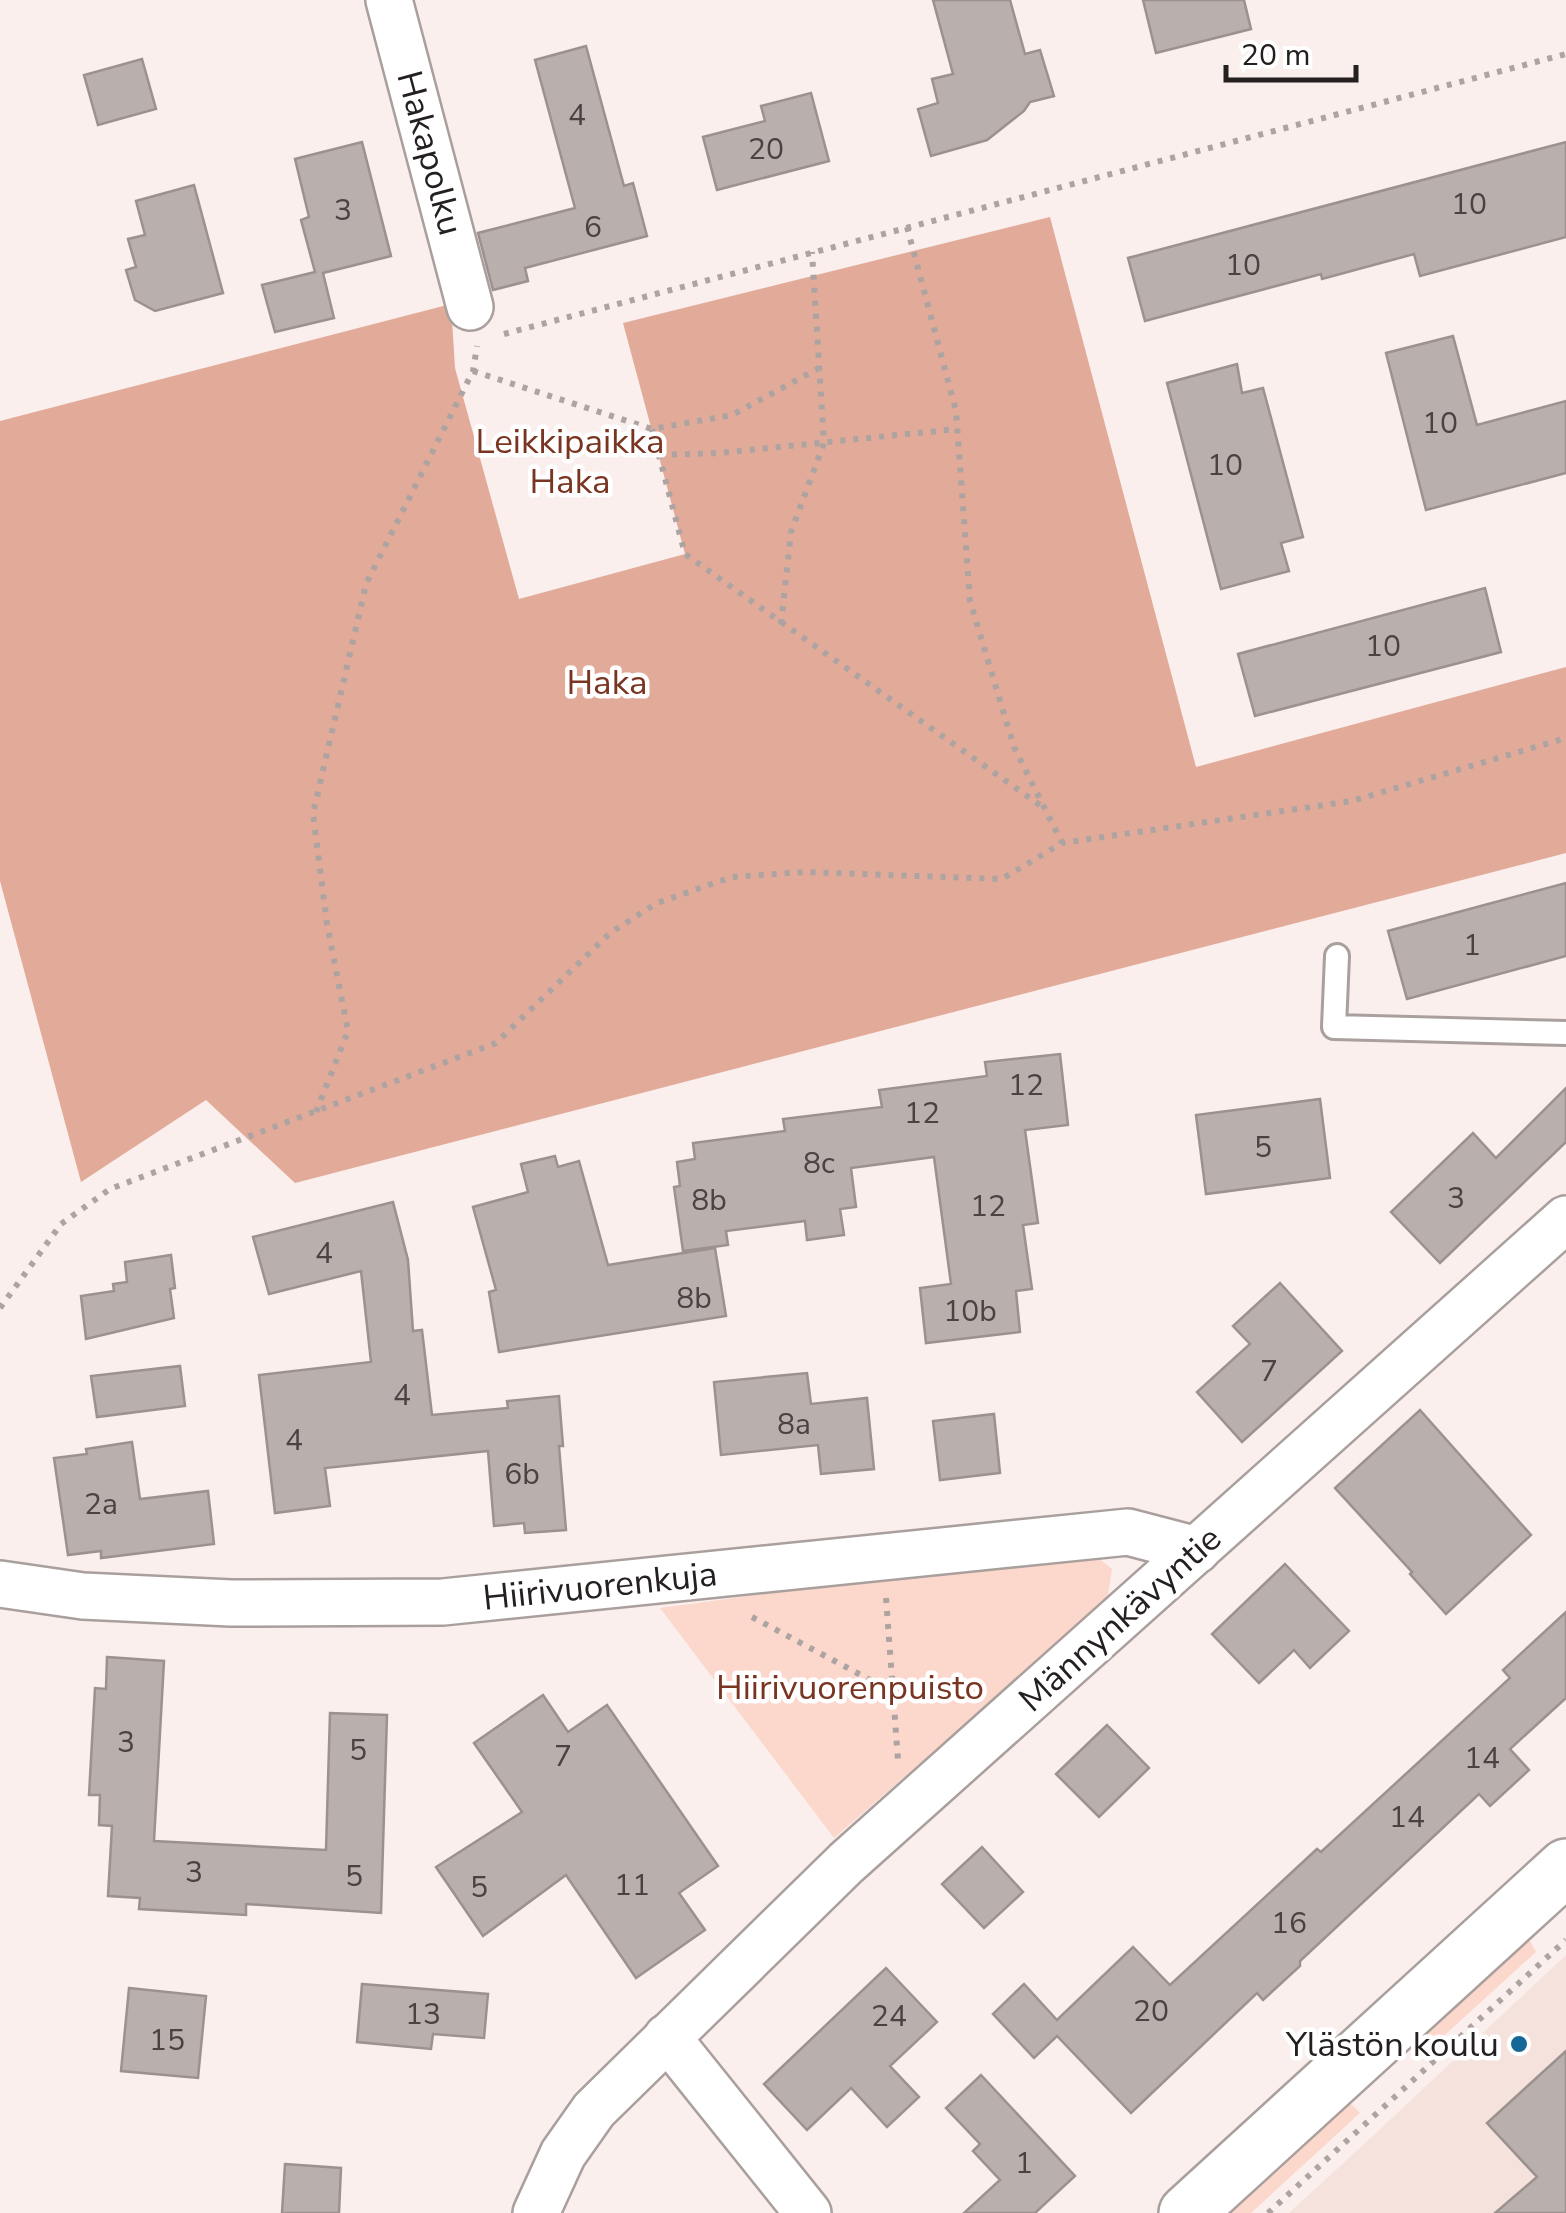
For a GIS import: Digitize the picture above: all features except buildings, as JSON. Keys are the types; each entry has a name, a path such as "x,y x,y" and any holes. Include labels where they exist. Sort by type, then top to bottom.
{"street":[{"name":"Hakapolku","path":"389,0 481,328"},
{"name":"Männynkävyntie","path":"536,2213 563,2154 594,2110 846,1862 1566,1220"},
{"name":"Hiirivuorenkuja","path":"0,1584 139,1599 443,1602 1128,1532 1197,1550"},
{"path":"1187,2213 1566,1867"},
{"path":"666,2038 808,2213"}],"lane":[{"path":"1337,956 1334,1027 1566,1034"}],"path":[{"path":"316,1112 348,1031 326,924 314,814 366,584 473,371 481,328 812,252 1566,54"},
{"path":"907,227 956,410 970,601 1014,747 1062,843"},
{"path":"781,625 791,532 824,444 812,252"},
{"path":"473,371 652,429 732,414 819,368"},
{"path":"652,429 686,554 1045,809"},
{"path":"659,455 720,454 957,429"},
{"path":"0,1308 61,1224 110,1188 496,1043 610,933 657,904 732,876 805,872 1002,879 1062,843 1352,801 1566,738"},
{"path":"883,1557 902,1812"},
{"path":"744,1613 892,1691"},
{"path":"1268,2213 1566,1940"}],"shaded area":[{"name":"Ylästön koulu","path":"1566,1955 1566,2213 1289,2213 1377,2132"}],"green space":[{"name":"Haka","path":"1050,217 1196,767 1566,667 1566,853 295,1183 206,1100 81,1182 0,881 0,421 451,304 455,368 519,599 685,554 623,323"},
{"name":"Hiirivuorenpuisto","path":"1088,1550 1112,1569 1107,1601 834,1838 660,1608"},
{"path":"1525,1932 1536,1952 1425,2053 1413,2034"},
{"path":"1345,2098 1360,2113 1251,2213 1222,2213"}],"place":[{"name":"Ylästön koulu","path":"1519,2044"}],"park label":[{"name":"Leikkipaikka Haka","path":"570,461"}]}
